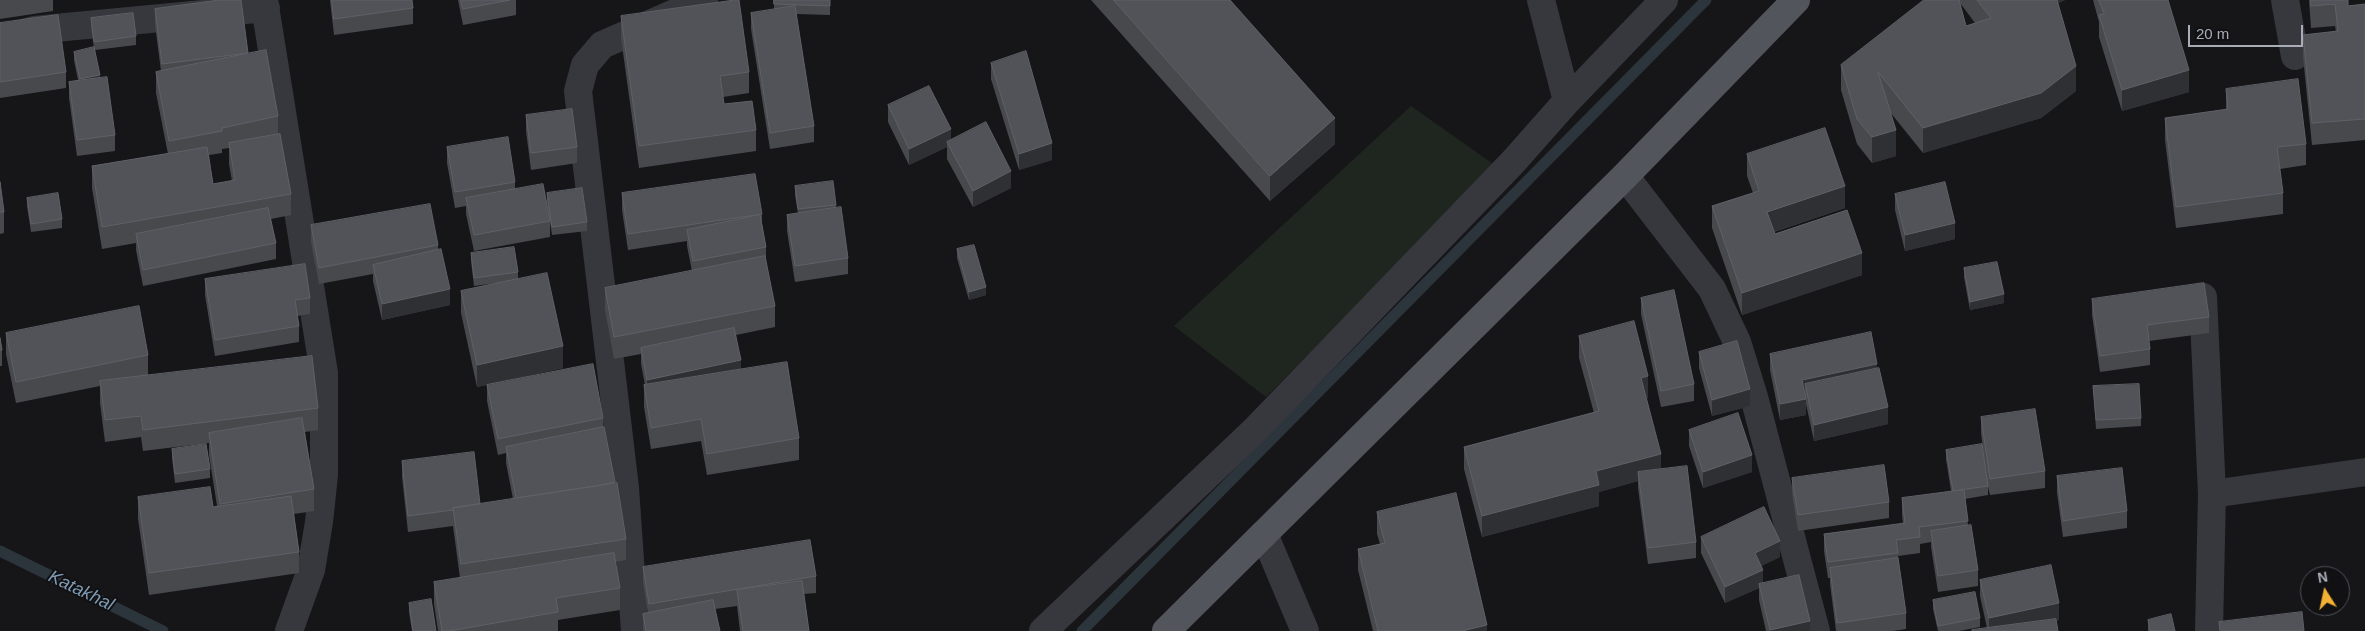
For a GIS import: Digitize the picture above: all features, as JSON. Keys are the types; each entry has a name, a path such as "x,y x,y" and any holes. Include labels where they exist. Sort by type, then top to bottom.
{"main road":[{"path":"1166,631 1625,176 1796,0"}],"street":[{"path":"635,631 625,488 578,91 585,65 602,45 704,0"},
{"path":"1541,0 1567,101"},
{"path":"1043,631 1254,431 1513,162 1567,101 1664,0"},
{"path":"2285,0 2295,56"},
{"path":"0,39 34,30 265,4 324,373 324,474 319,522 311,570 290,631"},
{"path":"1625,176 1712,289 1737,342 1754,396 1816,631"},
{"path":"2203,286 2212,494 2209,631"},
{"path":"2212,494 2365,472"},
{"path":"1264,534 1305,631"}],"shaded area":[{"path":"1411,106 1496,166 1266,397 1174,326"}],"building":[{"path":"220,0 241,0 248,53 162,64 155,9"},
{"path":"332,0 412,0 413,8 334,19"},
{"path":"461,0 510,0 463,9"},
{"path":"739,0 749,72 720,76 724,104 752,101 756,130 639,146 621,16"},
{"path":"774,0 830,0 830,6 774,4"},
{"path":"1114,0 1230,0 1335,118 1270,176"},
{"path":"1924,0 1959,0 1966,26 1991,18 1977,0 2057,0 2076,66 2041,93 1923,128 1878,72 1896,130 1872,137 1857,119 1841,65"},
{"path":"2099,0 2168,0 2189,70 2122,90 2099,15 2104,14"},
{"path":"2311,0 2348,0 2348,6 2365,4 2365,119 2312,123 2303,35 2338,31 2335,4 2311,6"},
{"path":"795,6 814,126 770,133 751,13"},
{"path":"133,13 136,36 94,42 91,18"},
{"path":"58,15 66,72 0,82 0,23"},
{"path":"94,47 100,75 80,79 74,52"},
{"path":"266,50 278,116 222,128 222,131 169,141 156,72"},
{"path":"1026,51 1052,143 1019,154 991,63"},
{"path":"107,77 115,135 77,140 69,82"},
{"path":"2298,79 2306,144 2277,147 2283,193 2176,207 2165,118 2228,109 2226,89"},
{"path":"929,86 951,129 909,149 888,105"},
{"path":"572,109 577,147 531,153 526,115"},
{"path":"986,122 1011,171 973,191 947,142"},
{"path":"1825,128 1845,186 1767,212 1775,234 1847,210 1862,253 1742,293 1712,206 1759,191 1747,154"},
{"path":"280,134 291,194 102,227 92,166 207,147 213,184 235,180 229,143"},
{"path":"508,137 515,182 455,192 447,147"},
{"path":"755,174 762,214 628,234 622,193"},
{"path":"833,181 836,205 798,209 795,186"},
{"path":"0,182 4,212 0,212"},
{"path":"1945,182 1955,223 1905,235 1895,194"},
{"path":"543,184 550,221 474,235 466,198"},
{"path":"582,188 587,222 552,227 547,193"},
{"path":"58,193 62,219 31,224 27,198"},
{"path":"430,204 438,245 319,268 311,225"},
{"path":"841,207 848,258 795,266 787,215"},
{"path":"268,208 276,243 143,270 136,234"},
{"path":"760,215 766,247 693,261 687,230"},
{"path":"974,245 986,287 969,292 957,249"},
{"path":"514,247 518,272 474,278 471,253"},
{"path":"441,249 450,289 382,304 373,265"},
{"path":"765,256 775,306 614,337 605,288"},
{"path":"1997,262 2004,294 1970,302 1964,268"},
{"path":"305,264 310,298 295,300 299,326 215,340 205,279"},
{"path":"547,273 563,346 477,365 461,291"},
{"path":"2204,283 2209,317 2147,325 2150,349 2100,356 2092,299"},
{"path":"1674,290 1694,384 1661,391 1641,298"},
{"path":"139,306 148,355 16,382 6,333"},
{"path":"1634,321 1648,376 1641,378 1661,454 1596,471 1599,485 1482,516 1464,447 1599,411 1579,336"},
{"path":"734,328 741,360 647,380 641,348"},
{"path":"1871,332 1877,364 1802,380 1806,399 1780,404 1770,354"},
{"path":"1737,341 1750,389 1712,400 1699,352"},
{"path":"312,356 318,408 143,430 141,416 105,420 100,381"},
{"path":"787,362 799,438 707,454 701,419 651,428 644,385"},
{"path":"593,364 603,418 498,439 487,385"},
{"path":"1879,368 1888,407 1814,425 1805,384"},
{"path":"2139,384 2141,418 2096,420 2093,386"},
{"path":"2035,409 2045,471 1990,479 1981,417"},
{"path":"1738,413 1752,455 1703,472 1689,430"},
{"path":"302,418 314,489 220,504 209,433"},
{"path":"604,427 615,482 516,498 506,447"},
{"path":"206,444 210,469 175,474 172,449"},
{"path":"1982,444 1988,486 1953,491 1946,450"},
{"path":"474,452 480,504 408,516 402,461"},
{"path":"1884,465 1889,502 1798,515 1792,478"},
{"path":"1687,466 1696,542 1648,548 1638,472"},
{"path":"2122,468 2127,511 2063,521 2057,476"},
{"path":"617,483 626,539 461,564 453,508"},
{"path":"210,487 213,507 291,496 299,552 149,573 138,497"},
{"path":"1964,490 1968,521 1919,527 1920,537 1896,540 1898,553 1828,562 1824,534 1905,523 1902,498"},
{"path":"1456,493 1487,625 1462,631 1378,631 1358,549 1385,543 1377,512"},
{"path":"1764,507 1780,541 1755,553 1763,570 1725,587 1701,537"},
{"path":"1971,525 1978,570 1938,576 1931,531"},
{"path":"810,540 816,576 649,604 643,567"},
{"path":"614,553 620,588 556,598 558,612 442,631 434,582"},
{"path":"1898,558 1906,613 1837,623 1830,568"},
{"path":"2051,565 2059,603 1989,618 1980,580"},
{"path":"1799,575 1810,621 1770,630 1759,584"},
{"path":"802,581 809,631 743,631 737,590"},
{"path":"1975,592 1980,618 1938,626 1933,600"},
{"path":"431,599 436,631 413,631 409,603"},
{"path":"713,600 720,631 646,631 643,614"},
{"path":"2300,612 2300,616 2302,616 2304,631 2220,631 2219,622"},
{"path":"2171,614 2175,631 2150,631 2148,620"},
{"path":"2056,619 2058,631 1972,631 1972,630"}],"waterway":[{"path":"1082,631 1706,0"},
{"name":"Katakhal","path":"0,551 163,631"}]}
